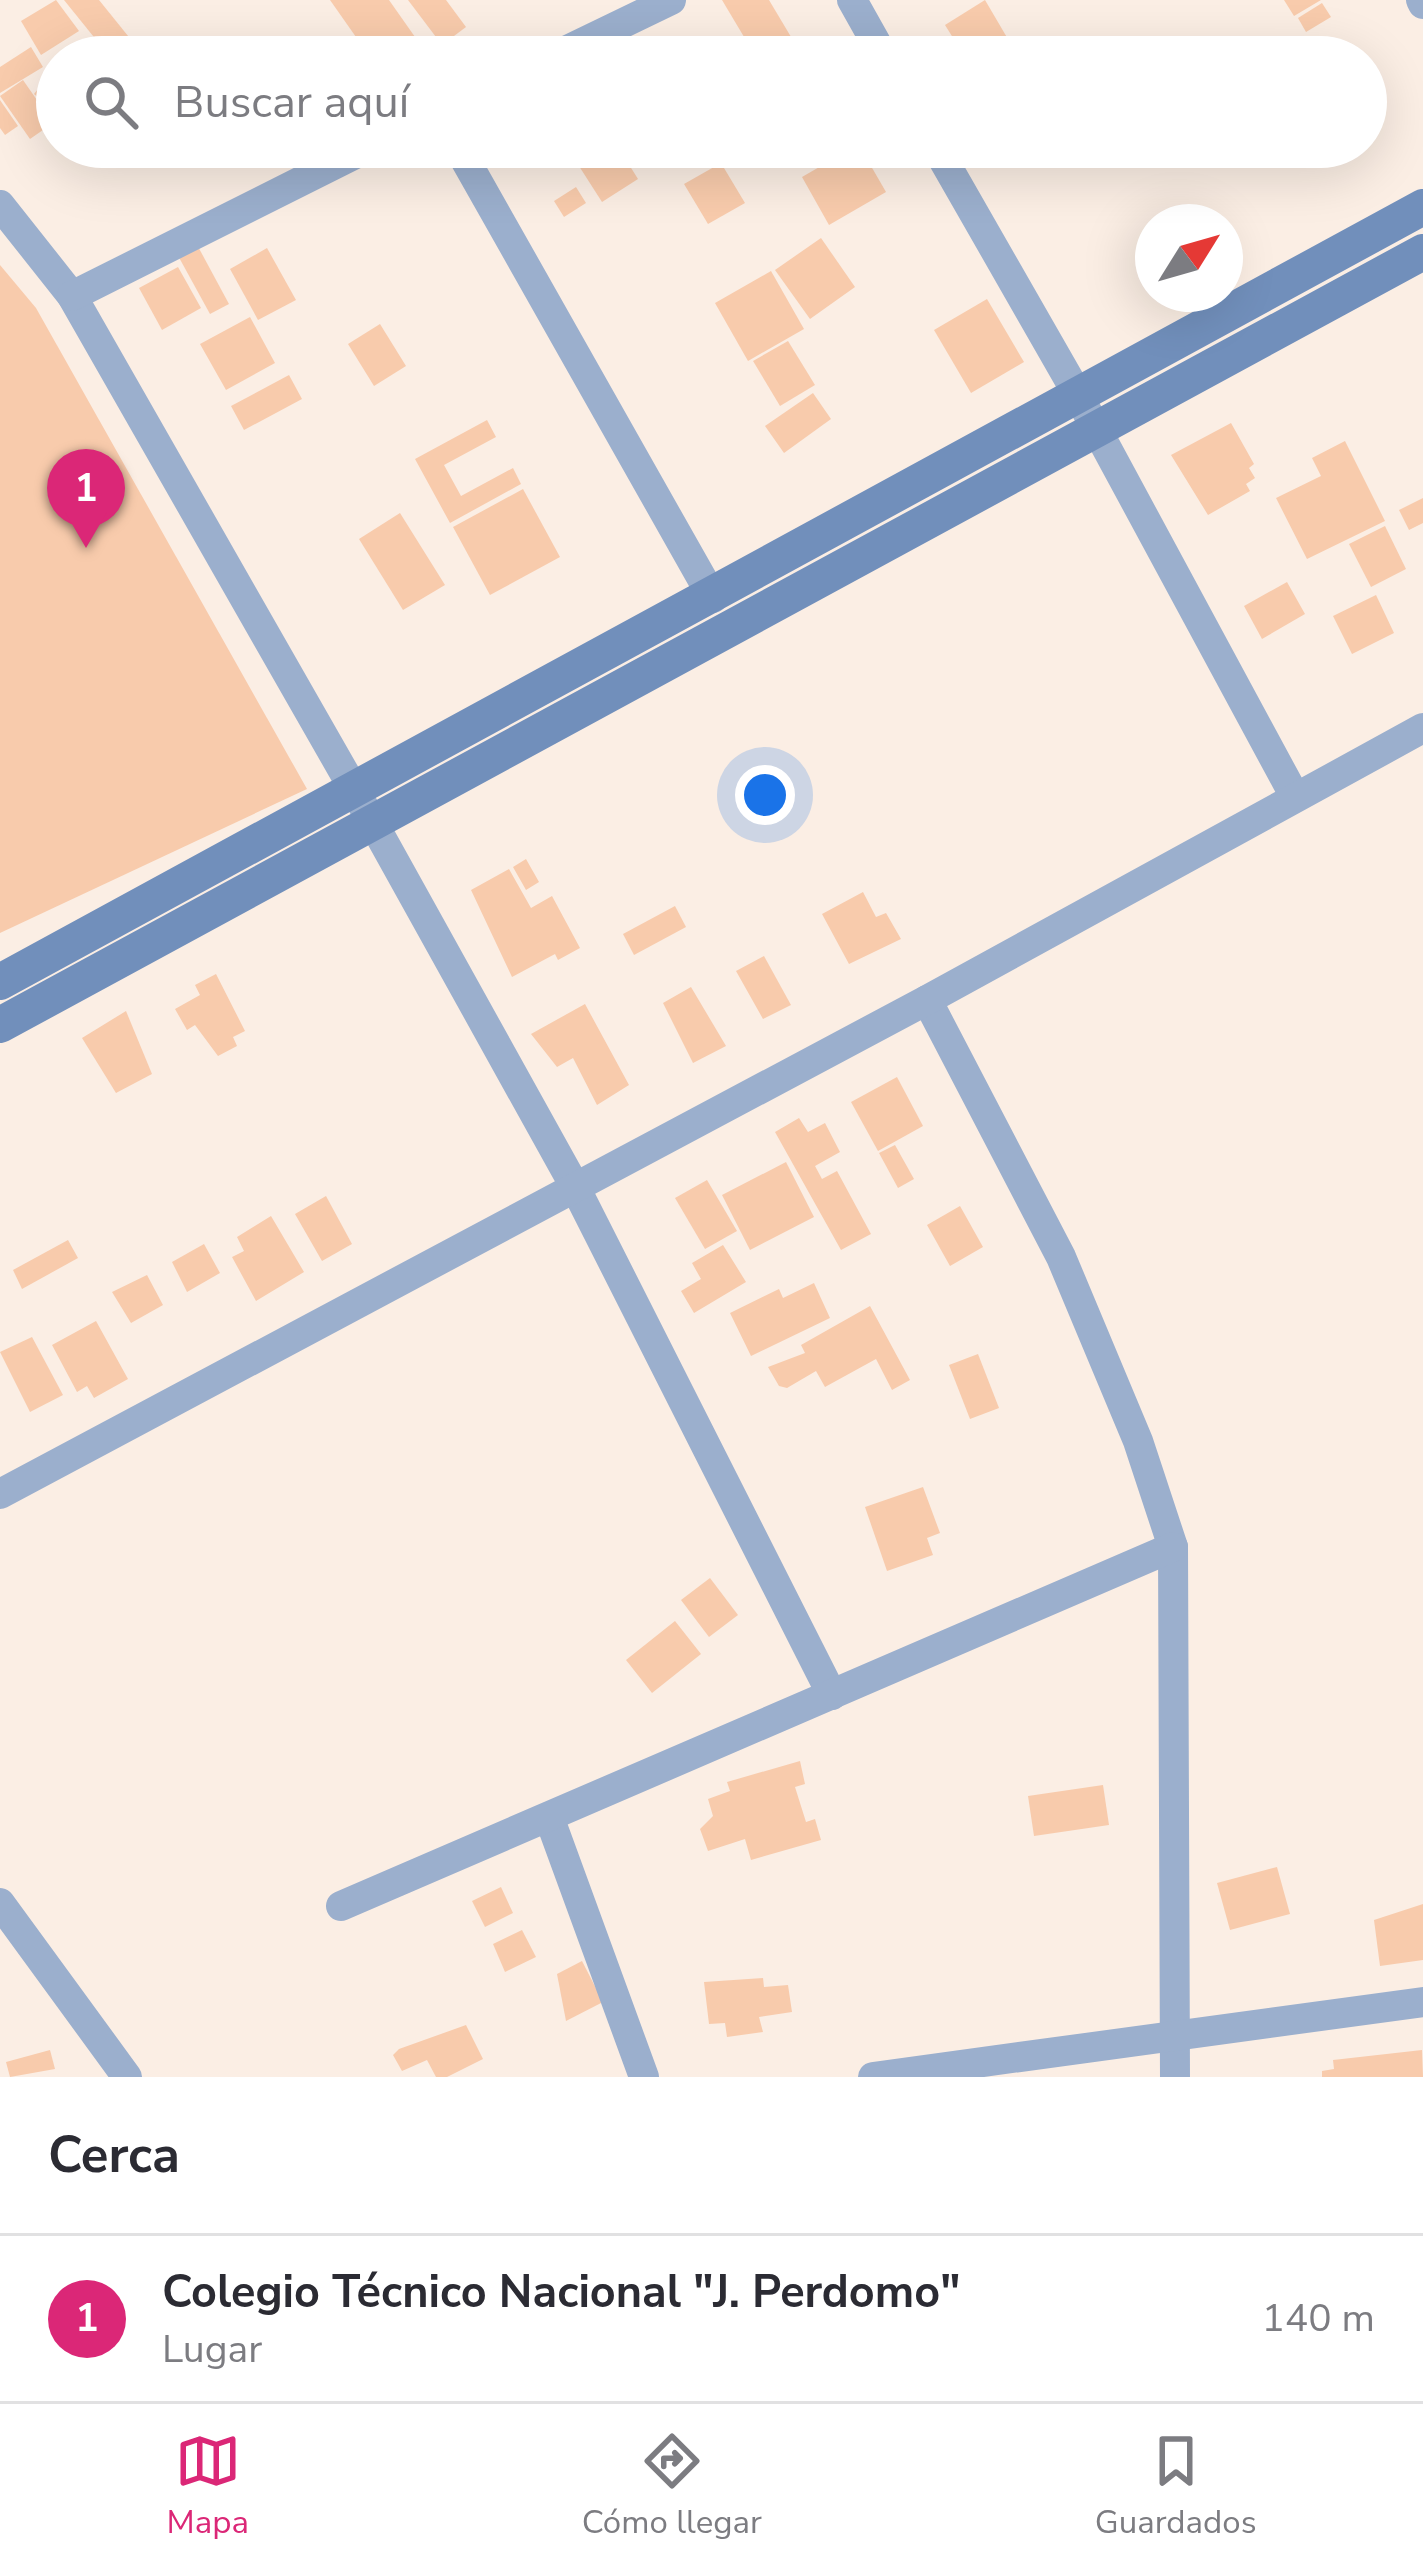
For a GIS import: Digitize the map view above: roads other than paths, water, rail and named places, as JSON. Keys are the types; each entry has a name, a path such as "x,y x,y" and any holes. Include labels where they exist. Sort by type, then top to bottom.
{"main road":[{"path":"0,1025 713,598 1423,207"},
{"path":"0,982 364,807 1097,429 1423,252"}],"street":[{"path":"596,36 671,0"},
{"path":"852,0 872,36"},
{"path":"72,296 327,168"},
{"path":"470,168 713,598"},
{"path":"948,168 1097,429 1294,796"},
{"path":"0,205 72,296 364,807 574,1185 832,1695"},
{"path":"0,1494 927,1000 1423,728"},
{"path":"927,1000 1061,1257 1138,1441 1173,1547 1171,2038 1175,2077"},
{"path":"341,1906 1173,1547"},
{"path":"549,1816 644,2077"},
{"path":"0,1904 128,2077"},
{"path":"873,2077 1423,2002"}],"place":[{"name":"Colegio Técnico Nacional \"J. Perdomo\"","path":"86,548"}]}
